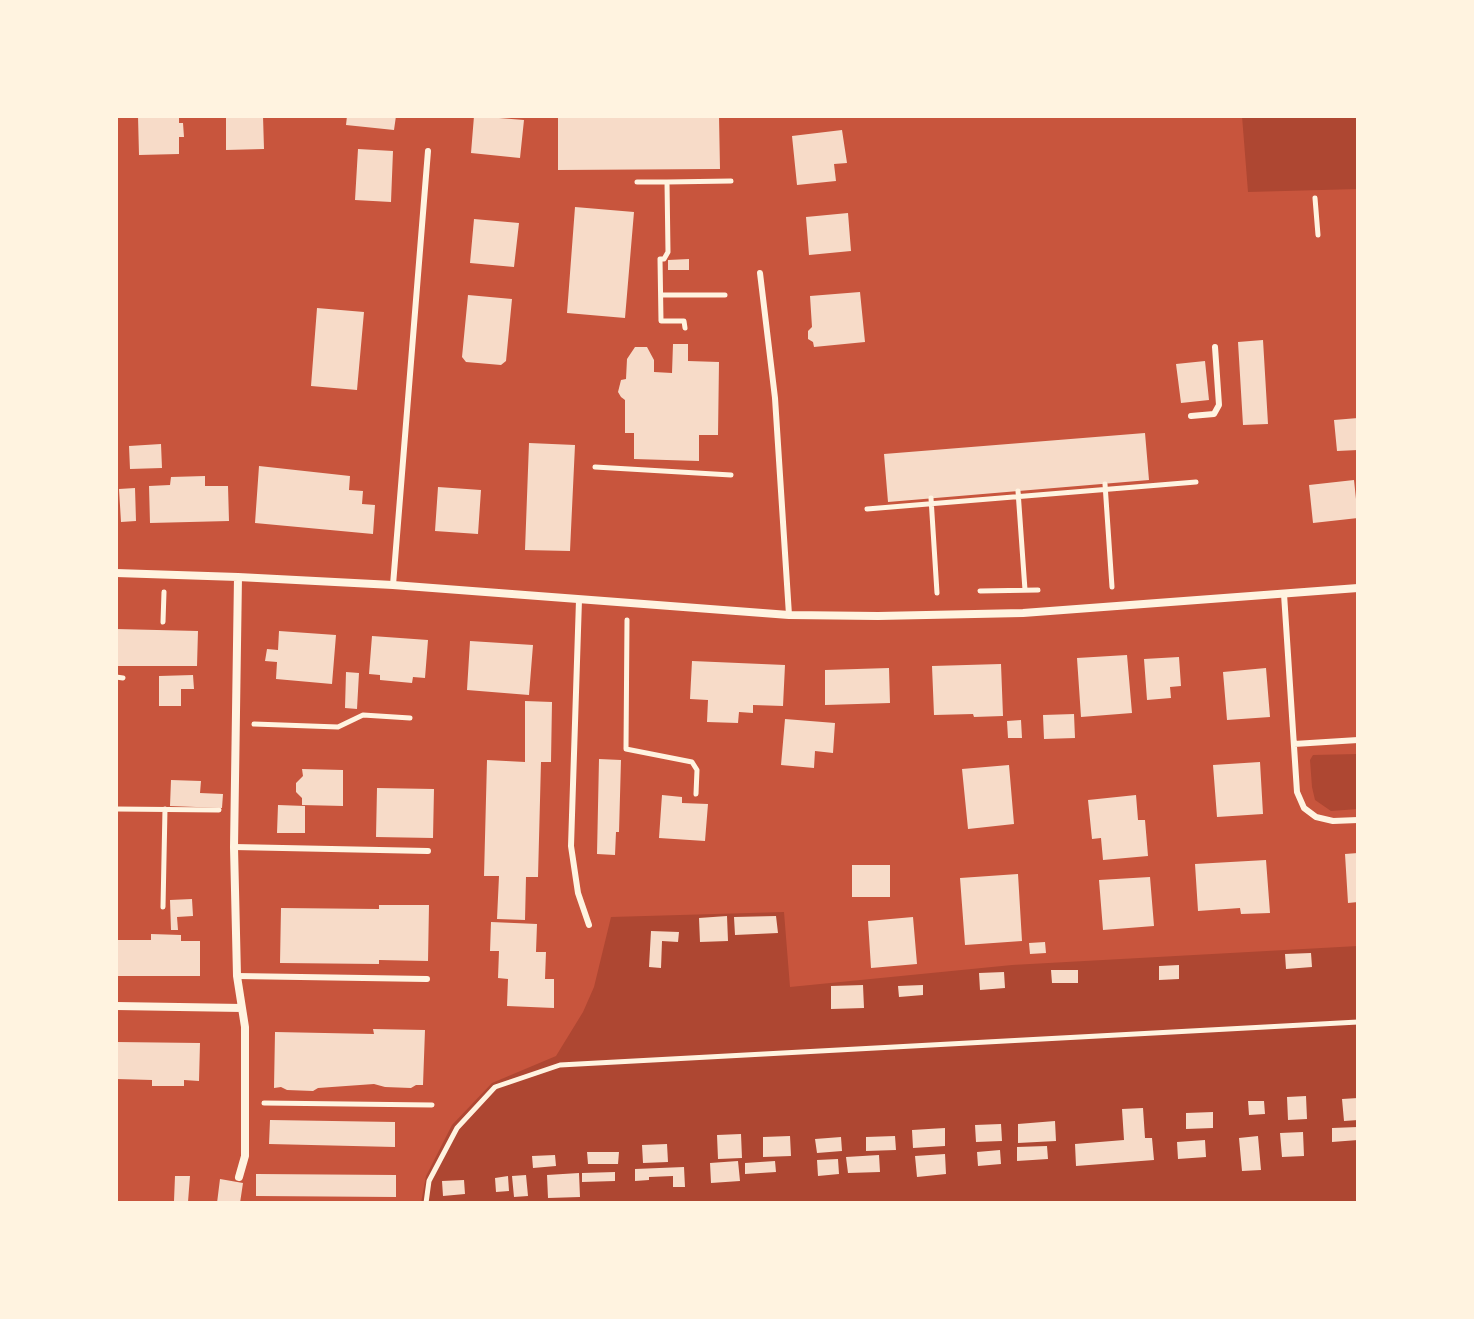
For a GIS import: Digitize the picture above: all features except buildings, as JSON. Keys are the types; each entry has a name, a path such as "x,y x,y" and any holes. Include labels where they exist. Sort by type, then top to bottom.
{"street":[{"path":"116,573 393,585 789,615 1023,613 1358,588"},
{"path":"238,577 234,847 237,976 245,1027 245,1156 239,1177"},
{"path":"116,1006 242,1008"}],"lane":[{"path":"393,585 428,151"},
{"path":"760,273 775,398 789,615"},
{"path":"1191,416 1214,414 1219,405 1215,347"},
{"path":"1284,594 1297,792 1304,808 1316,817 1333,821 1358,820"},
{"path":"579,600 571,846 578,893 589,925"},
{"path":"1294,744 1358,740"},
{"path":"234,847 428,851"},
{"path":"237,976 427,979"}],"path":[{"path":"637,182 731,181"},
{"path":"667,182 668,252 664,259 660,259 661,321 684,321 685,328"},
{"path":"1315,198 1318,235"},
{"path":"661,295 725,295"},
{"path":"595,467 731,475"},
{"path":"867,509 931,501 1196,482"},
{"path":"1098,587 1112,587 1104,487"},
{"path":"1018,494 1025,590"},
{"path":"931,501 937,593 951,592"},
{"path":"966,592 1039,589"},
{"path":"163,622 164,592"},
{"path":"626,603 626,749 692,762 697,770 696,794"},
{"path":"236,723 338,727 363,715 410,718"},
{"path":"116,809 234,810"},
{"path":"163,907 165,809"},
{"path":"426,1203 429,1181 457,1128 495,1087 560,1065 1358,1022"},
{"path":"256,1102 432,1105"}],"shaded area":[{"path":"1242,116 1358,116 1358,189 1248,192"},
{"path":"1358,754 1358,809 1331,811 1315,800 1310,760 1313,755"},
{"path":"784,912 790,987 1012,965 1358,946 1358,1203 421,1203 426,1176 452,1125 492,1083 556,1056 583,1012 594,987 611,917"}]}
